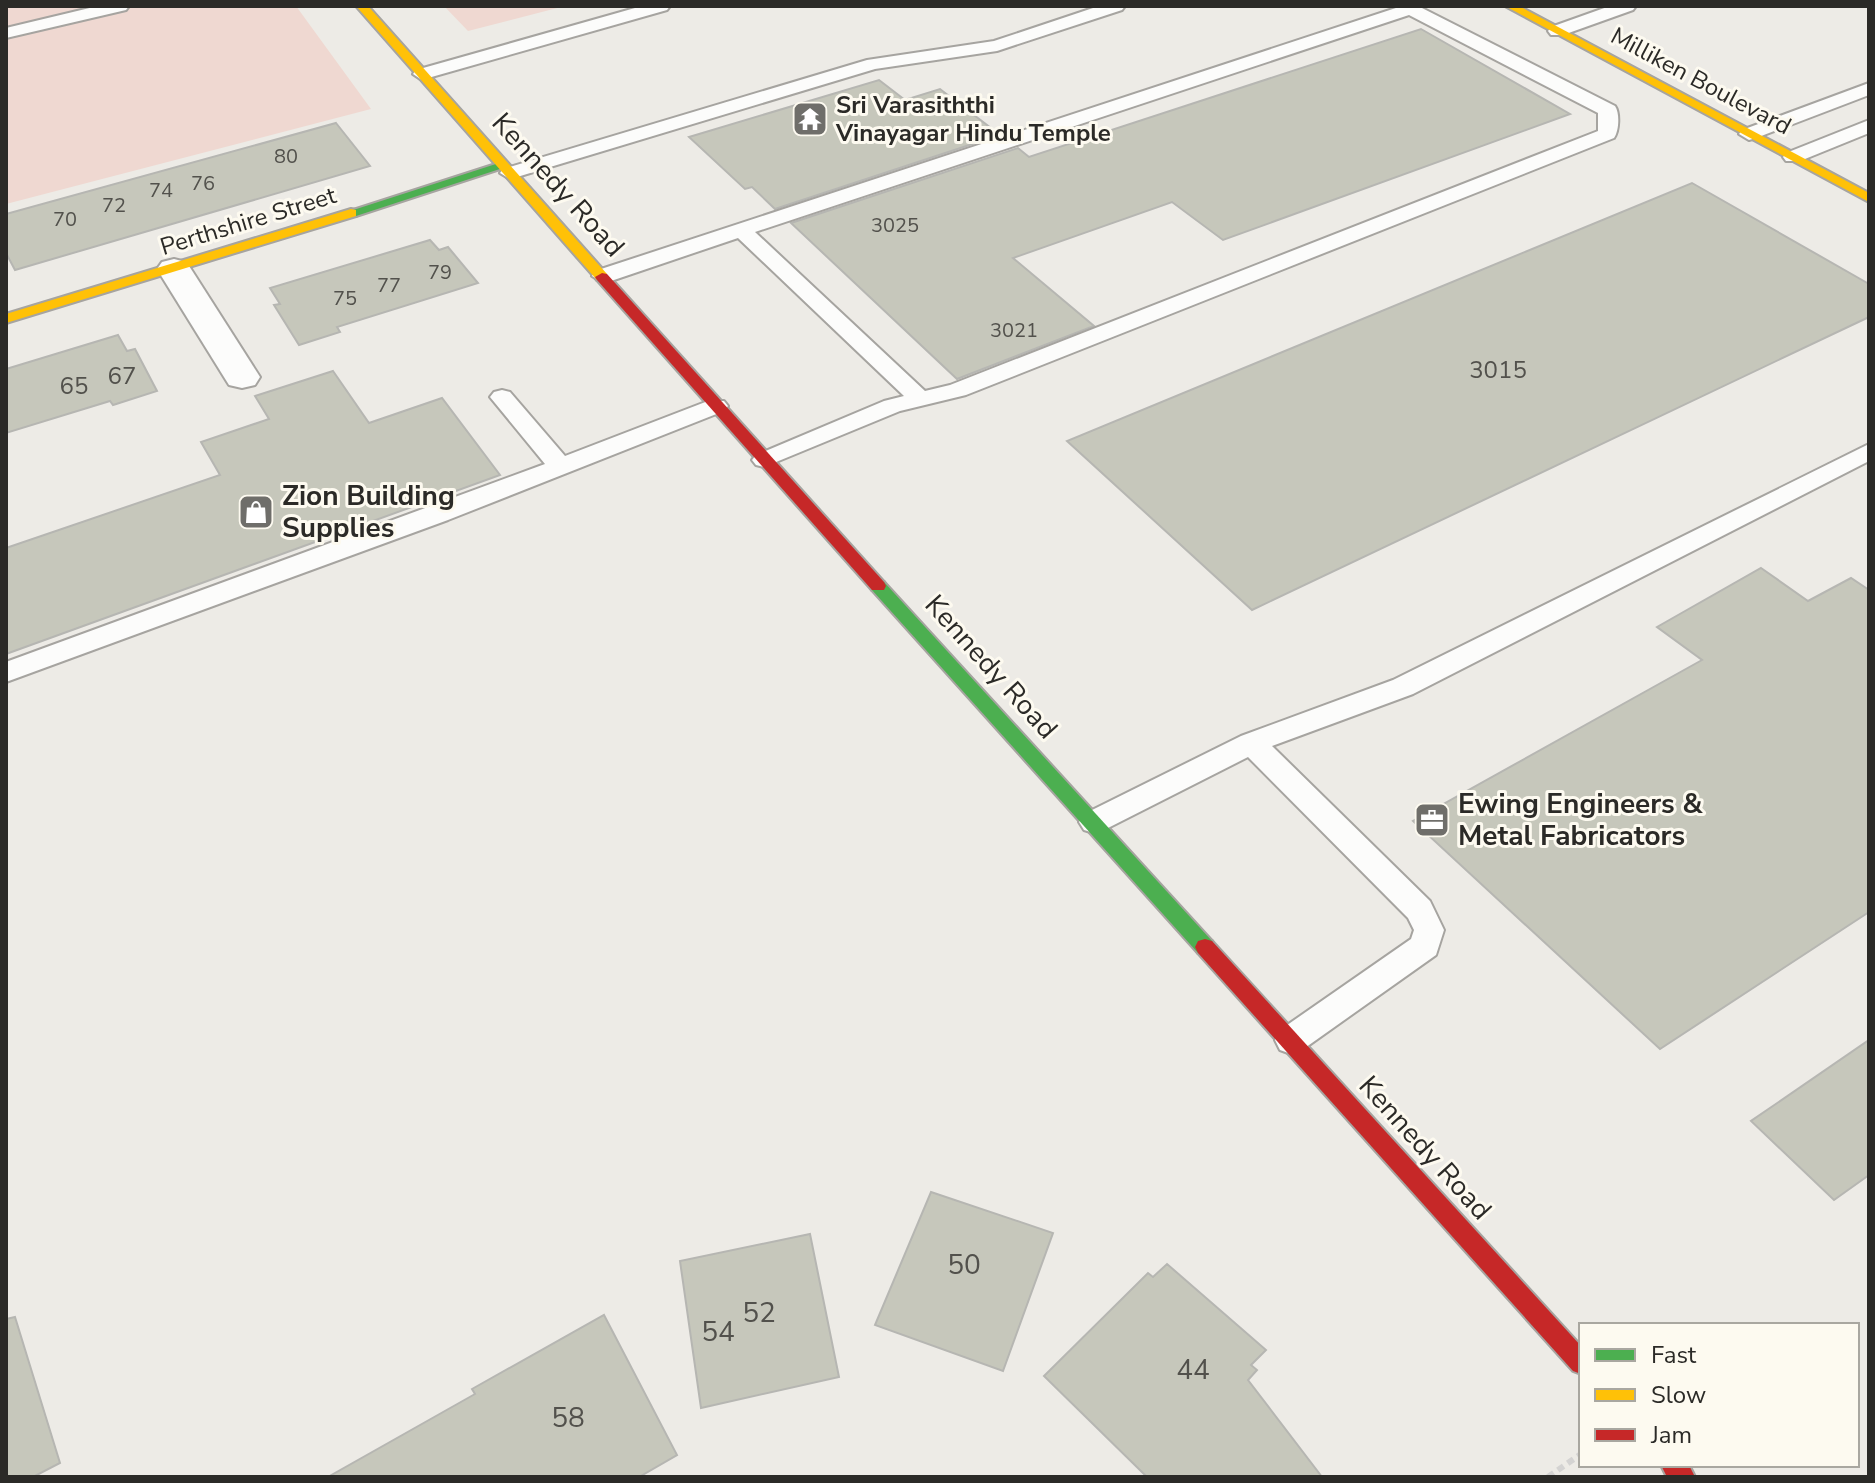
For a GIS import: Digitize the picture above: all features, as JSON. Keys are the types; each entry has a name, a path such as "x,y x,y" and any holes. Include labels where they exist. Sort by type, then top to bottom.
{"main road":[{"name":"Kennedy Road","path":"362,6 764,460 1579,1361"},
{"name":"Milliken Boulevard","path":"1511,6 1869,198"},
{"name":"Perthshire Street","path":"6,319 506,170"}],"street":[{"path":"174,269 242,377"}],"lane":[{"path":"6,33 120,6"},
{"path":"422,74 661,6"},
{"path":"506,170 873,64 997,46 1116,6"},
{"path":"1557,31 1627,6"},
{"path":"603,276 1406,8 1608,110 1607,134 958,390 892,406 764,460"},
{"path":"1749,134 1869,89"},
{"path":"1793,157 1869,126"},
{"path":"741,230 920,399"},
{"path":"502,397 561,467"},
{"path":"6,672 424,520 716,406"},
{"path":"1094,822 1251,743 1403,687 1869,451"},
{"path":"1251,743 1419,910 1429,930 1425,946 1291,1040"}],"path":[{"path":"1548,1477 1579,1455"}],"shaded area":[{"path":"6,6 296,6 371,109 6,204"},
{"path":"444,6 565,6 468,31"}],"building":[{"path":"1421,29 1570,114 1223,240 1172,202 1013,258 1094,326 957,379 791,223 1018,148 1029,157"},
{"path":"879,80 905,100 940,89 1000,135 775,209 752,187 745,189 689,137"},
{"path":"336,123 370,166 15,270 6,253 6,214"},
{"path":"1692,183 1869,284 1869,317 1252,610 1067,441"},
{"path":"430,240 439,250 448,247 478,283 337,327 340,332 299,345 274,305 280,304 270,288"},
{"path":"118,335 127,351 135,349 157,391 113,405 110,401 6,433 6,369"},
{"name":"Zion Building Supplies","path":"333,371 369,423 442,398 500,475 6,654 6,548 220,475 201,442 269,419 255,396"},
{"path":"1761,568 1808,601 1851,578 1869,590 1869,912 1660,1049 1413,821 1702,660 1657,627"},
{"path":"1869,1040 1869,1175 1834,1200 1751,1121"},
{"path":"931,1192 1053,1233 1003,1371 875,1325"},
{"path":"810,1234 839,1377 701,1408 680,1261"},
{"path":"1167,1264 1266,1350 1251,1365 1257,1370 1248,1380 1322,1477 1147,1477 1044,1376 1148,1273 1153,1277"},
{"path":"604,1315 677,1455 639,1477 328,1477 475,1394 472,1389"},
{"path":"15,1317 60,1463 33,1477 6,1477 6,1319"}],"traffic: fast":[{"path":"351,213 503,166"},
{"path":"878,586 1205,947"}],"traffic: slow":[{"path":"362,6 602,277"},
{"path":"1511,6 1869,198"},
{"path":"6,319 351,213"}],"traffic: jam":[{"path":"602,277 878,586"},
{"path":"1205,947 1579,1361"},
{"path":"1675,1467 1683,1477"}],"place":[{"name":"Sri Varasiththi Vinayagar Hindu Temple","path":"810,119"},
{"name":"Zion Building Supplies","path":"256,512"},
{"name":"Ewing Engineers & Metal Fabricators","path":"1432,820"}]}
